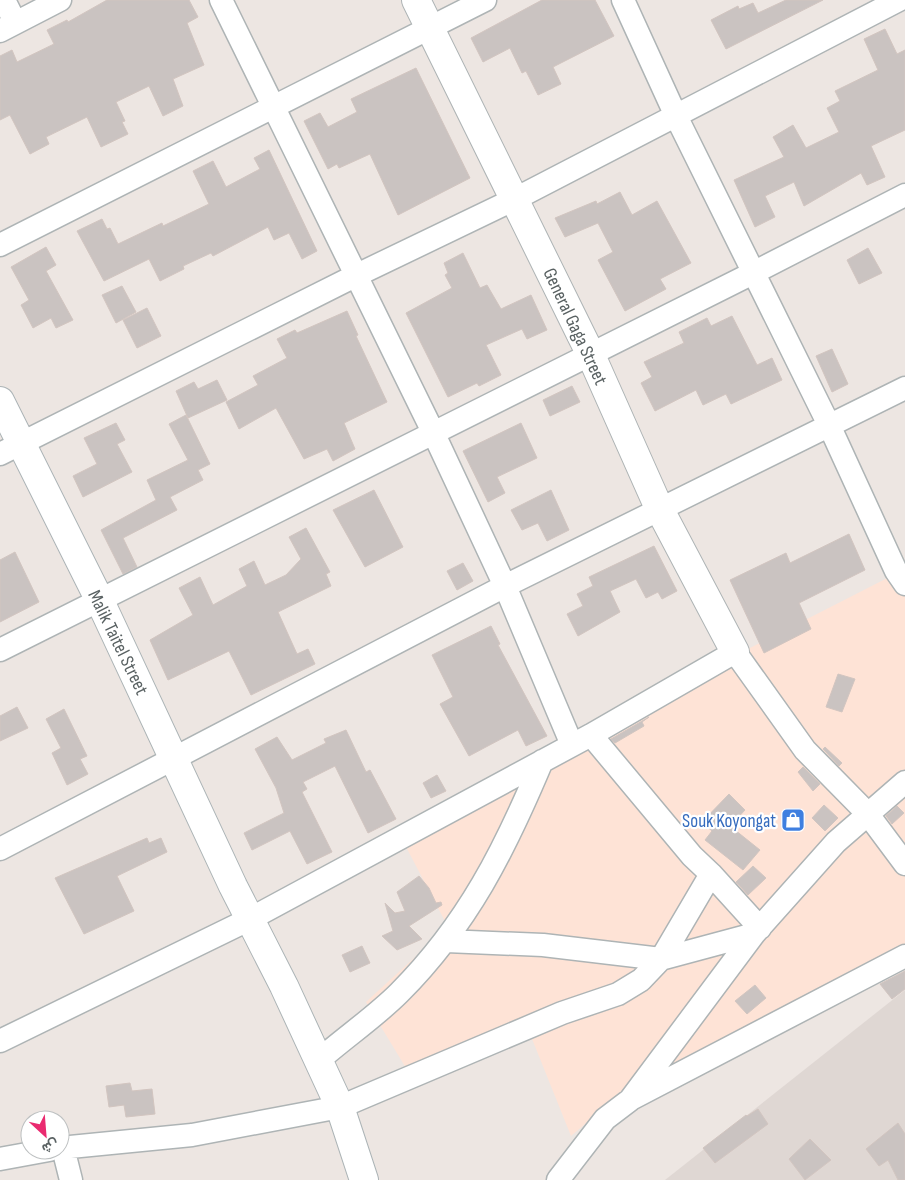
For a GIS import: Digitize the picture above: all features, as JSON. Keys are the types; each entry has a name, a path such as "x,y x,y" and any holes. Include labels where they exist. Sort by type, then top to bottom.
{"main road":[{"name":"General Gaga Street","path":"416,0 590,353 659,508 735,652"},
{"name":"Malik Taitel Street","path":"0,401 11,449 98,599 174,757 233,886 284,986 340,1108 364,1180"}],"street":[{"path":"4,0 8,27 60,0"},
{"path":"221,0 357,275 582,740 711,874 757,931"},
{"path":"0,245 485,0"},
{"path":"623,0 676,116 755,272 829,425 896,571 905,584"},
{"path":"11,449 357,275 515,199 899,0"},
{"path":"0,650 98,599 755,272 905,194"},
{"path":"0,849 174,757 659,508 905,388"},
{"path":"0,1041 250,919 582,740 735,652 805,750 867,813 905,864"},
{"path":"318,1061 399,993 446,941 490,874 542,761"},
{"path":"630,1100 757,931 836,842 867,813 905,782"},
{"path":"70,1148 192,1134 340,1108 562,1013 618,994 641,980 662,959 711,874"},
{"path":"446,941 543,945 662,959 757,931"},
{"path":"558,1180 605,1119 630,1100 905,956"},
{"path":"0,1159 20,1155"},
{"path":"62,1160 71,1180"}],"shaded area":[{"path":"905,569 905,949 627,1088 571,1136 524,1019 406,1068 366,1002 448,927 404,843 750,648"},
{"path":"905,990 905,1180 665,1180"}],"building":[{"path":"107,0 189,0 198,17 187,23 204,65 173,79 183,106 163,116 149,86 116,102 125,121 122,122 128,134 101,147 87,117 46,137 49,144 30,154 10,115 0,120 0,56 12,50 17,62 54,44 47,30 67,20 68,22"},
{"path":"542,0 595,0 614,36 553,67 561,84 538,95 526,71 522,73 510,48 483,62 471,38"},
{"path":"786,0 823,0 726,49 711,20 738,6 739,9 753,3 758,13"},
{"path":"885,29 897,54 905,50 905,130 871,146 885,177 867,185 861,173 804,206 794,182 765,196 775,217 755,227 734,180 784,157 773,137 793,125 806,148 839,132 827,108 840,101 835,91 878,70 864,39"},
{"path":"416,68 470,178 398,215 370,154 339,168 337,164 328,169 304,121 320,113 328,127 357,112 351,99"},
{"path":"269,150 317,251 302,259 289,233 274,240 268,227 213,256 211,253 183,266 184,269 160,281 149,259 104,281 77,231 102,219 107,229 110,228 118,244 162,223 163,226 209,204 193,171 213,161 226,187 260,169 254,158"},
{"path":"620,192 632,215 657,201 691,263 660,279 666,289 625,311 598,260 613,252 598,223 565,237 555,218 596,201 597,204"},
{"path":"46,247 56,265 46,271 73,320 56,328 51,318 33,328 21,305 29,300 11,267"},
{"path":"868,248 882,273 859,284 847,260"},
{"path":"463,253 480,288 487,285 501,309 531,295 547,330 527,339 522,329 486,345 501,375 479,386 477,383 448,397 406,313 452,288 445,275 448,273 444,263"},
{"path":"122,286 136,312 116,323 102,295"},
{"path":"147,308 161,336 137,348 123,320"},
{"path":"347,311 358,335 356,336 387,402 344,423 355,449 333,461 327,449 304,459 276,408 239,429 226,402 258,385 253,376 287,358 277,339 295,330 297,333"},
{"path":"732,316 757,365 772,358 782,380 731,404 726,394 703,405 696,390 655,411 641,383 652,377 644,362 684,343 679,332 707,318 711,326"},
{"path":"832,349 848,384 832,392 816,356"},
{"path":"217,380 227,400 188,418 176,391 194,382 198,389"},
{"path":"572,386 580,402 550,416 543,400"},
{"path":"186,415 210,464 198,470 203,480 170,497 177,510 123,538 137,567 123,574 101,530 156,500 147,480 188,460 169,424"},
{"path":"116,423 125,440 117,444 132,472 83,497 73,476 97,464 84,438"},
{"path":"521,423 537,458 497,477 505,493 488,502 463,451"},
{"path":"374,490 403,547 365,567 333,510"},
{"path":"551,490 569,530 547,541 538,523 522,530 511,510"},
{"path":"306,528 330,572 326,574 331,586 278,612 297,654 308,649 315,664 251,695 229,651 168,680 150,640 193,615 179,588 200,577 213,605 247,586 239,569 254,561 265,585 286,575 301,559 289,537"},
{"path":"849,534 865,570 799,603 811,629 764,653 730,580 786,553 790,563"},
{"path":"654,546 677,591 662,599 658,592 646,598 636,579 610,591 620,612 578,636 567,614 583,606 577,594 593,586 589,577"},
{"path":"15,552 39,602 0,622 0,560"},
{"path":"463,563 473,581 457,590 447,571"},
{"path":"491,626 500,644 498,645 547,736 526,746 518,730 469,756 440,704 453,697 432,655"},
{"path":"838,674 855,679 842,712 826,707"},
{"path":"17,707 28,728 0,741 0,716"},
{"path":"64,709 87,756 80,759 88,774 67,785 52,753 61,748 46,719"},
{"path":"649,717 642,722 644,726 615,743 611,739"},
{"path":"346,730 366,772 370,770 396,819 368,833 335,766 303,782 307,789 302,792 332,852 307,864 290,831 252,850 244,833 284,813 276,788 255,749 277,737 292,760 326,743 324,739"},
{"path":"825,747 842,763 839,766 823,749"},
{"path":"803,767 820,784 813,791 798,772"},
{"path":"437,775 446,791 431,798 423,783"},
{"path":"729,794 745,810 730,826 760,850 743,870 705,840 712,831 702,822"},
{"path":"824,805 838,818 825,831 812,818"},
{"path":"897,806 904,813 892,824 886,816"},
{"path":"147,838 149,843 161,838 167,852 117,876 134,911 84,934 55,878"},
{"path":"753,866 766,878 748,895 736,882"},
{"path":"419,876 429,888 436,903 441,902 442,905 409,926 422,939 397,950 382,936 393,931 385,903 395,913 405,911 397,892"},
{"path":"362,946 370,963 350,972 342,955"},
{"path":"905,971 905,989 892,999 880,984"},
{"path":"755,985 766,998 747,1014 735,1001"},
{"path":"130,1083 132,1091 152,1089 155,1114 126,1117 124,1105 109,1107 106,1086"},
{"path":"758,1109 768,1124 715,1163 703,1148 746,1115"},
{"path":"898,1123 905,1134 905,1180 898,1180 888,1160 879,1166 866,1149"},
{"path":"810,1139 831,1160 805,1180 789,1159"}],"place":[{"name":"Souk Koyongat","path":"793,820"}]}
